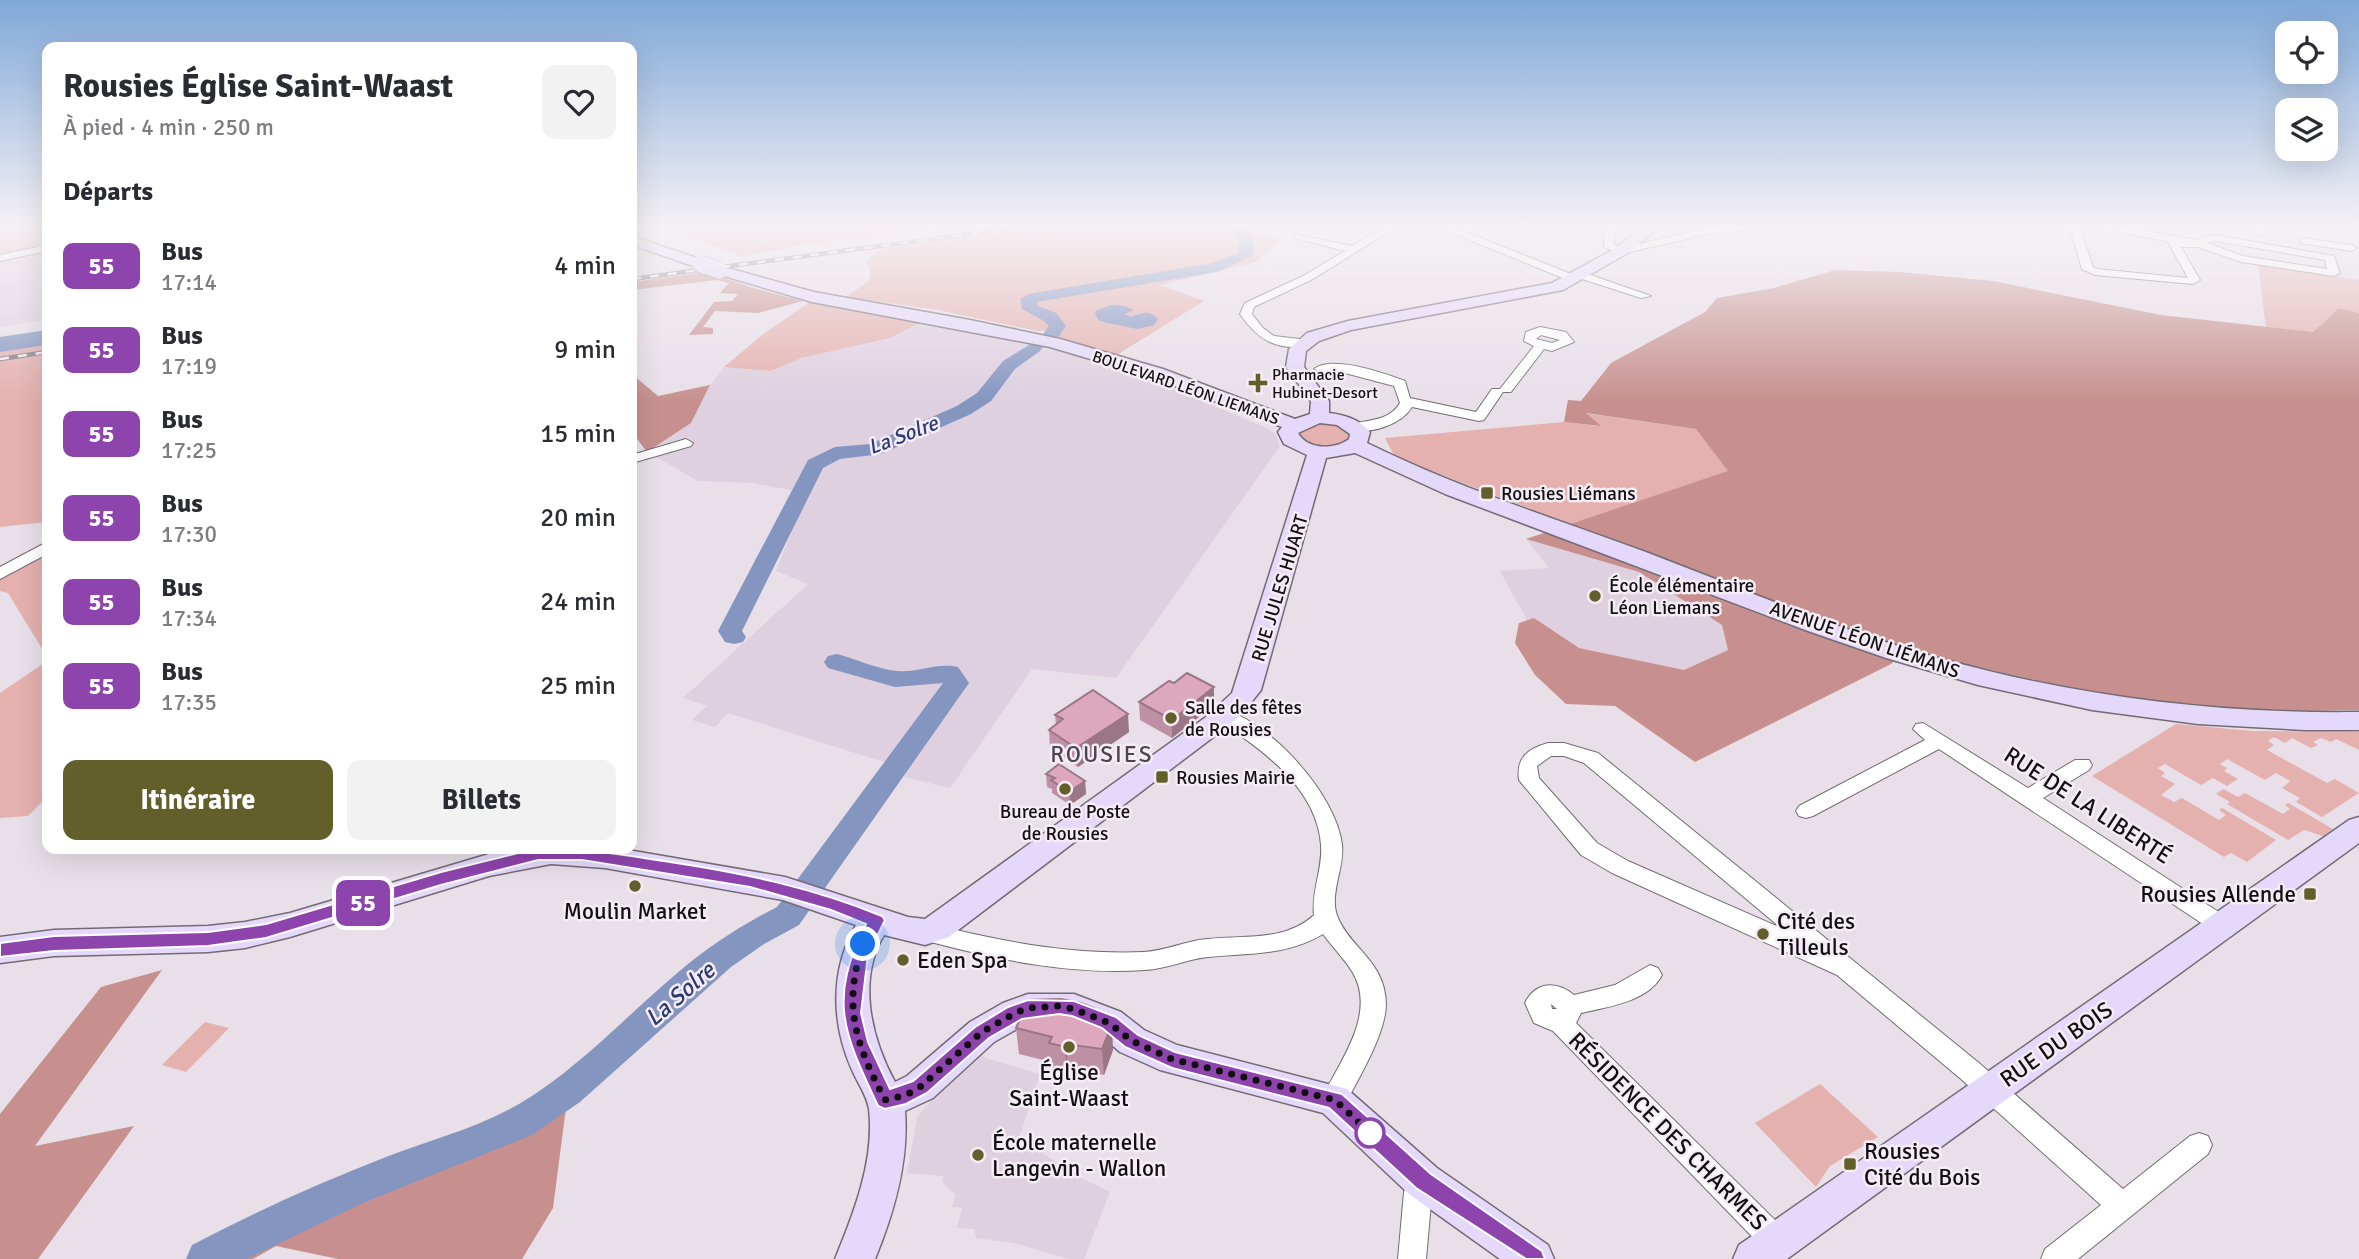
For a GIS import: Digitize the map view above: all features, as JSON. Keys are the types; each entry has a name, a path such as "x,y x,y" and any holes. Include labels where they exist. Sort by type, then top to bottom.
{"street":[{"name":"BOULEVARD LÉON LIEMANS","path":"765,284 812,298 971,325 1054,343 1157,373 1294,425"},
{"path":"1295,284 1249,305 1247,314 1259,334 1266,338 1304,343"},
{"path":"1333,366 1395,381 1400,384 1406,407 1394,417 1355,436 1340,451 1318,452 1291,440 1288,432 1294,425 1319,417 1320,401 1296,367 1295,356 1304,343 1326,332 1348,326 1550,289 1562,284"},
{"path":"1602,284 1645,296"},
{"path":"1405,401 1479,417 1540,346"},
{"name":"AVENUE LÉON LIÉMANS","path":"1319,417 1342,420 1355,436 1401,467 1681,574 1937,665 2042,691 2150,710 2264,721 2354,722"},
{"path":"637,457 686,443"},
{"name":"RUE JULES HUART","path":"925,932 949,922 1224,716 1248,690 1318,452"},
{"path":"0,573 42,550"},
{"path":"1224,716 1266,743 1303,782 1327,816 1332,846 1331,870 1323,904 1325,918 1359,963 1370,981 1373,996 1373,1012 1335,1100"},
{"name":"RUE DE LA LIBERTÉ","path":"1806,811 1931,734 2223,926"},
{"path":"1842,967 1620,867 1589,849 1529,779 1527,765 1536,753 1554,749 1573,750 1591,758 1991,1091 2122,1206"},
{"path":"2029,797 2082,765"},
{"name":"RUE DU BOIS","path":"1765,1250 2359,828"},
{"path":"0,950 54,943 208,939 256,933 301,922 441,878 538,854 594,855 750,880 836,904 908,930 1049,957 1148,961 1203,948 1270,943 1298,936 1320,924 1325,918"},
{"path":"855,1259 876,1202 887,1133 885,1100 858,1042 852,1013 859,955 876,920"},
{"name":"RÉSIDENCE DES CHARMES","path":"1650,975 1621,994 1564,1013 1765,1250"},
{"path":"885,1100 906,1095 920,1087 982,1032 1015,1013 1028,1008 1059,1006 1074,1009 1109,1023 1132,1041 1172,1059 1335,1100 1423,1181 1534,1259"},
{"path":"2055,1259 2199,1145"},
{"path":"1412,1259 1418,1192 1423,1181"}],"shaded area":[{"path":"0,284 42,284 42,321 0,327"},
{"path":"637,284 685,284 637,289"},
{"path":"728,284 741,284 803,301 758,313 715,311 703,327 713,328 713,334 689,335 714,302 732,301 738,294 720,293"},
{"path":"865,284 1165,284 1160,285 1204,301 1102,364 1042,345 1061,330 1037,331 938,310 846,297"},
{"path":"1788,284 2007,284 2161,315 2313,332 2339,308 2359,313 2359,710 2256,712 2125,700 1906,651 1891,664 1695,762 1615,706 1566,704 1535,675 1515,643 1519,623 1534,618 1579,648 1684,670 1728,650 1722,625 1639,572 1526,539 1728,471 1696,429 1586,413 1601,426 1564,422 1568,400 1581,401 1611,363 1705,312 1717,298"},
{"path":"2260,284 2359,284 2359,313 2339,308 2313,332 2266,328"},
{"path":"812,300 923,321 890,338 801,358 771,371 724,367 762,335"},
{"path":"923,321 1042,345 1150,379 1264,427 1275,433 1280,446 1116,678 1032,669 950,788 904,777 890,764 728,713 715,727 692,720 707,706 683,698 808,584 776,571 806,496 754,483 698,481 647,452 691,423 710,385 724,367 771,371 801,358 890,338"},
{"path":"42,346 42,523 0,527 0,352"},
{"path":"637,378 658,396 710,385 691,423 647,452 637,439"},
{"path":"1584,413 1696,429 1729,471 1572,525 1395,457 1385,438 1564,422 1599,426"},
{"path":"1321,422 1343,428 1349,433 1347,440 1335,445 1321,446 1308,443 1298,434 1299,430"},
{"name":"École élémentaire Léon Liemans","path":"1526,539 1639,572 1722,625 1728,650 1684,670 1579,648 1527,620 1500,571 1549,568"},
{"path":"42,549 42,649 8,593 0,591 0,576"},
{"path":"42,664 42,802 28,816 0,818 0,693"},
{"path":"2176,724 2252,731 2359,732 2359,750 2336,739 2331,742 2321,738 2313,742 2318,745 2311,748 2292,738 2285,743 2274,737 2268,741 2274,745 2267,750 2327,783 2335,779 2359,793 2322,817 2296,802 2300,798 2282,788 2290,781 2276,773 2265,780 2227,759 2220,764 2227,768 2224,771 2238,779 2227,786 2213,778 2201,785 2165,764 2158,768 2165,773 2161,776 2175,784 2161,795 2174,802 2182,798 2219,820 2226,815 2219,810 2222,808 2276,840 2247,862 2231,853 2224,857 2092,776"},
{"path":"2223,789 2238,797 2245,793 2283,814 2290,809 2285,805 2288,803 2333,829 2323,836 2304,830 2288,840 2227,804 2230,802 2216,794"},
{"path":"162,970 35,1146 134,1126 38,1259 0,1259 0,1114 101,987"},
{"path":"205,1022 229,1028 186,1072 162,1065"},
{"name":"École maternelle Langevin - Wallon","path":"978,1052 986,1058 1040,1074 1019,1138 1081,1178 1110,1192 1084,1259 1069,1259 1014,1243 976,1238 974,1229 957,1228 962,1208 952,1207 956,1195 942,1182 944,1176 907,1173 917,1117 950,1078"},
{"path":"570,1077 553,1208 522,1259 338,1259 276,1246 253,1259 189,1259 294,1203 425,1152 529,1107"},
{"path":"1820,1084 1878,1137 1830,1166 1816,1187 1755,1123"}],"water":[{"path":"1112,305 1134,310 1125,314 1131,317 1146,313 1158,319 1154,325 1137,329 1099,321 1095,314 1097,310"},
{"path":"42,331 42,346 0,352 0,337"}],"building":[{"path":"1187,673 1214,687 1172,720 1139,702 1169,681 1174,683"},
{"path":"1093,690 1128,714 1076,748 1049,730 1063,719 1055,715"},
{"path":"1059,764 1085,781 1069,792 1051,780 1055,778 1046,774"},
{"path":"1061,999 1094,1008 1112,1024 1102,1049 1066,1044 1065,1047 1049,1043 1052,1037 1016,1028 1028,1000"}],"waterway":[{"name":"La Solre","path":"1051,335 1058,326 1050,317 1030,309 1028,299 1118,284"},
{"name":"La Solre","path":"734,637 730,631 815,464 835,453 874,450 964,410 984,397 1009,365 1034,347"},
{"name":"La Solre","path":"206,1259 325,1200 485,1138 535,1114 599,1065 720,957 788,916 956,683 949,673 915,679 895,679 837,662"}],"railway":[{"path":"0,359 42,353"}],"bus line":[{"name":"55","path":"0,950 54,943 208,939 266,931 323,916 441,878 538,854"},
{"name":"55","path":"582,854 750,880 836,904 876,920 859,955 852,1013 858,1042 885,1100 906,1095 920,1087 982,1032 1015,1013 1028,1008 1059,1006 1074,1009 1109,1023 1132,1041 1172,1059 1335,1100 1423,1181 1534,1259"}],"place":[{"name":"Pharmacie Hubinet-Desort","path":"1258,383"},
{"name":"Rousies Liémans","path":"1487,493"},
{"name":"École élémentaire Léon Liemans","path":"1595,596"},
{"name":"Salle des fêtes de Rousies","path":"1171,718"},
{"name":"Rousies Mairie","path":"1162,777"},
{"name":"Bureau de Poste de Rousies","path":"1065,789"},
{"name":"Moulin Market","path":"635,886"},
{"name":"Rousies Allende","path":"2310,894"},
{"name":"Cité des Tilleuls","path":"1763,934"},
{"name":"Eden Spa","path":"903,960"},
{"name":"Église Saint-Waast","path":"1069,1047"},
{"name":"École maternelle Langevin - Wallon","path":"978,1155"},
{"name":"Rousies Cité du Bois","path":"1850,1164"}],"district":[{"name":"ROUSIES","path":"1102,754"}],"route":[{"path":"863,944 859,955 852,1013 858,1042 885,1100 906,1095 920,1087 982,1032 1015,1013 1028,1008 1059,1006 1090,1014 1109,1023 1132,1041 1172,1059 1335,1100 1370,1133"}]}
